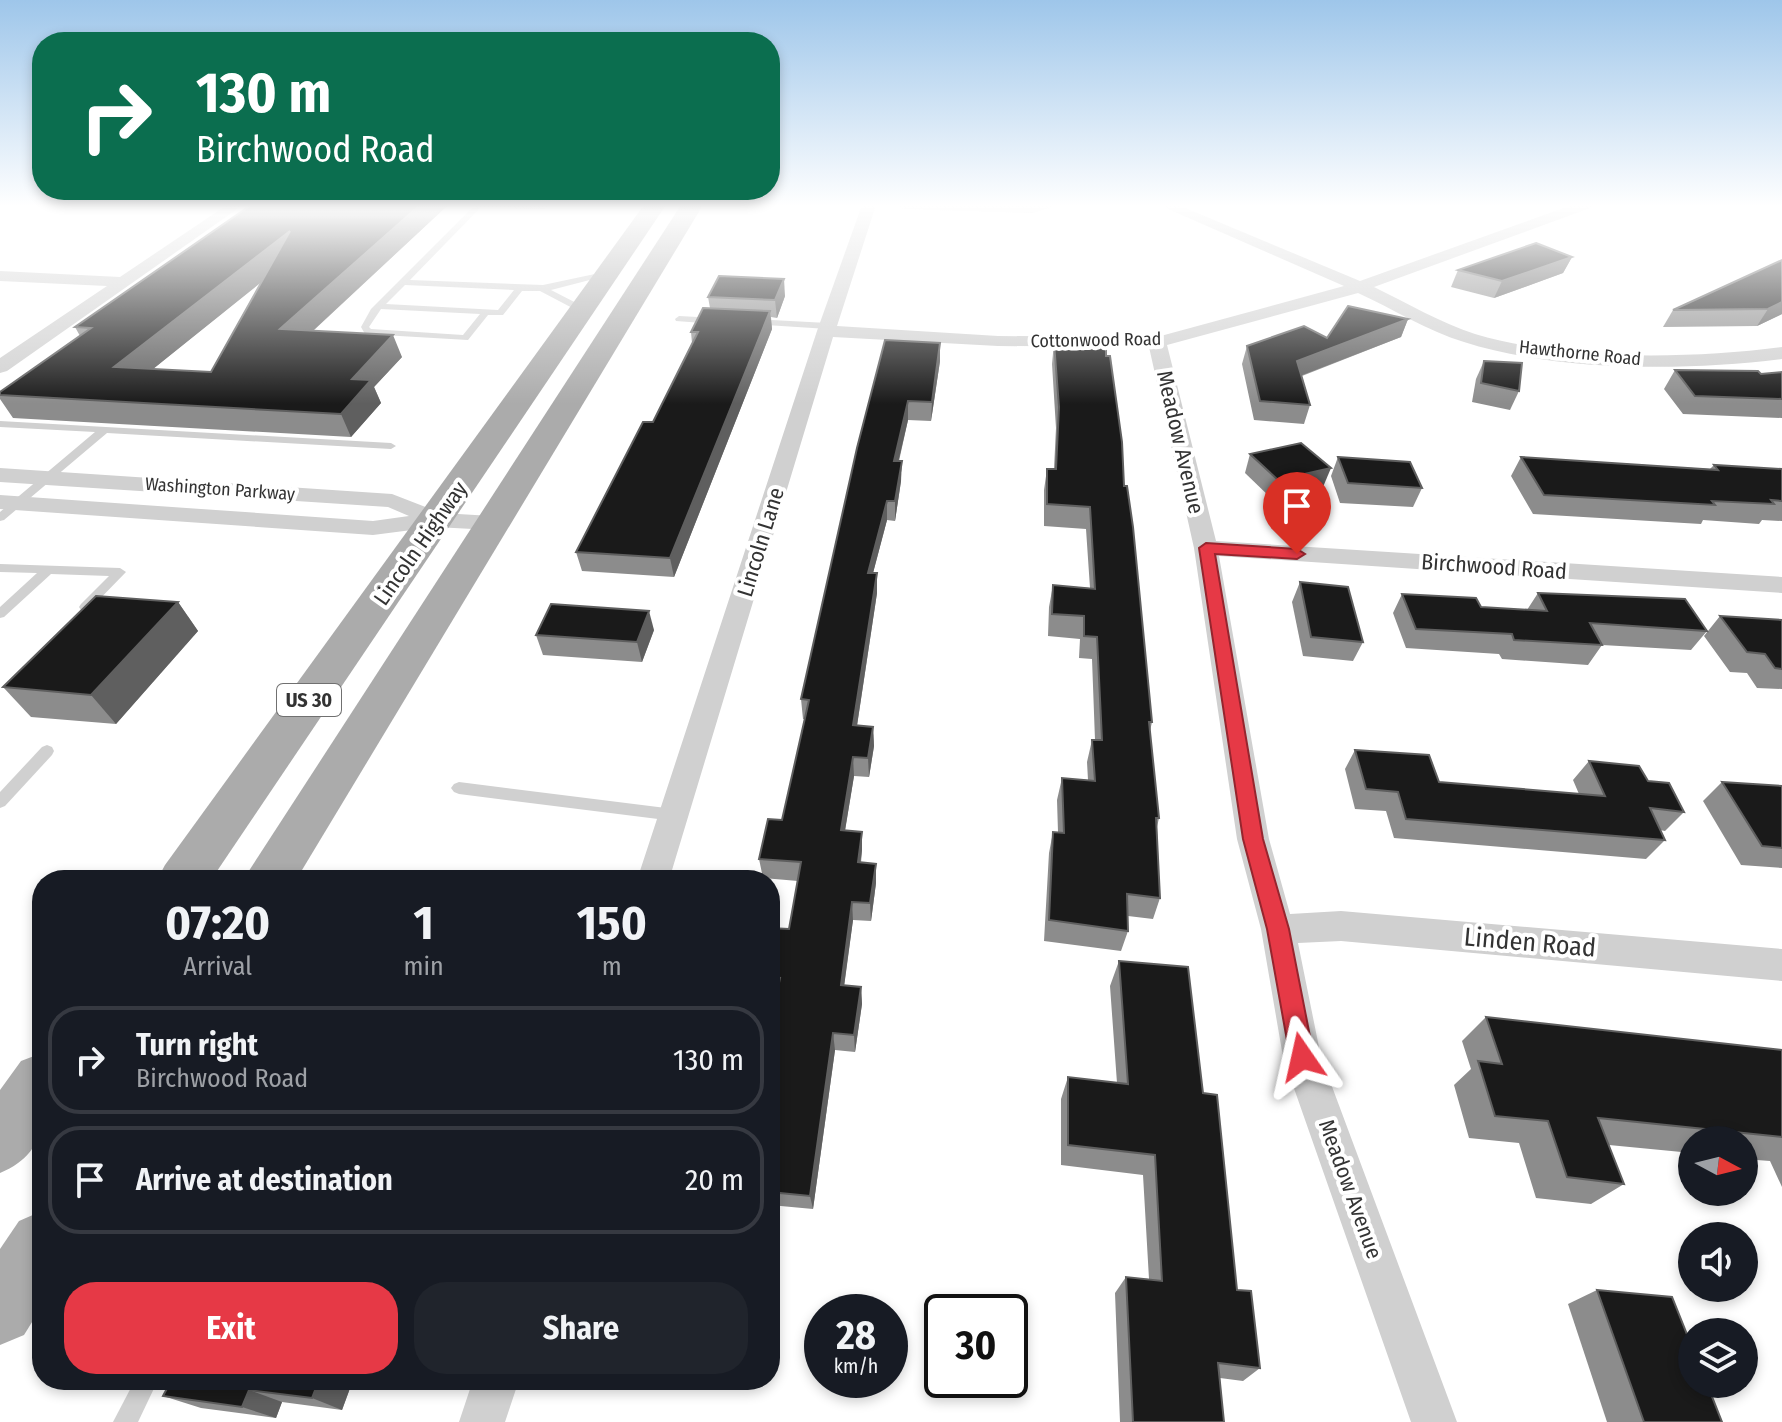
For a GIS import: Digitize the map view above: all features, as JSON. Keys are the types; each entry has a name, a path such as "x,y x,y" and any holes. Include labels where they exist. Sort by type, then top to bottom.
{"main road":[{"name":"Lincoln Highway","path":"190,870 610,271"},
{"name":"US 30","path":"275,870 650,271"},
{"path":"0,1142 32,1096"},
{"path":"0,1311 32,1260"}],"street":[{"path":"0,367 139,271"},
{"name":"Lincoln Lane","path":"656,870 846,271"},
{"name":"Hawthorne Road","path":"1323,271 1469,338 1548,354 1727,360 1782,353"},
{"name":"Cottonwood Road","path":"827,328 998,341 1157,342 1360,287 1403,271"},
{"path":"0,276 124,282"},
{"name":"Meadow Avenue","path":"1157,342 1206,548 1253,839 1278,929 1302,1057 1434,1422"},
{"name":"Washington Parkway","path":"0,475 392,501 435,520"},
{"name":"Washington Parkway","path":"5,507 373,528 435,520 492,523"},
{"name":"Birchwood Road","path":"1206,548 1782,585"},
{"name":"Linden Road","path":"1278,929 1341,926 1782,965"},
{"path":"482,1422 493,1390"}],"lane":[{"path":"414,271 379,306 365,327 368,332 465,338 486,312"},
{"path":"403,282 543,289 583,281 609,271"},
{"path":"379,306 500,313 520,288"},
{"path":"543,289 583,310"},
{"path":"679,319 724,321"},
{"path":"739,322 827,328"},
{"path":"0,424 391,446"},
{"path":"5,507 104,430"},
{"path":"0,568 120,572 76,616"},
{"path":"0,614 50,568"},
{"path":"0,802 47,751"},
{"path":"459,788 674,815"},
{"path":"125,1422 142,1390"}],"building":[{"path":"155,271 238,271 114,367 211,372 267,271 345,271 280,329 393,335 352,379 371,380 341,414 0,395 0,392 91,328 75,327"},
{"path":"1463,271 1530,271 1502,281"},
{"path":"1757,271 1782,271 1782,302 1768,309 1673,310"},
{"path":"719,276 784,279 775,300 708,297"},
{"path":"1348,306 1408,319 1297,361 1310,405 1260,401 1247,346 1304,326 1327,338"},
{"path":"703,308 770,311 670,558 576,552 643,422 653,422 698,332 691,332"},
{"path":"885,340 940,343 932,402 908,401 894,461 902,461 895,501 887,501 868,573 877,573 853,725 873,727 868,758 853,757 841,830 862,832 858,862 876,864 870,903 852,902 841,985 861,987 854,1035 833,1033 810,1196 780,1193 780,929 789,929 801,862 759,859 768,819 782,820 809,700 801,699 857,448"},
{"path":"1054,343 1106,346 1122,442 1124,486 1127,486 1133,527 1159,818 1156,818 1160,898 1127,894 1128,931 1049,920 1053,832 1064,833 1062,778 1095,781 1092,740 1102,740 1097,637 1084,636 1084,616 1052,614 1053,585 1095,589 1090,507 1047,504 1047,469 1056,469 1059,407"},
{"path":"1484,361 1522,363 1519,391 1481,383"},
{"path":"1675,370 1782,372 1782,399 1695,396"},
{"path":"1301,443 1331,468 1278,480 1250,454"},
{"path":"1338,457 1410,462 1422,488 1348,483"},
{"path":"1521,457 1718,470 1714,465 1782,469 1782,501 1771,500 1774,504 1712,501 1715,505 1544,495"},
{"path":"1300,582 1348,587 1363,642 1311,637"},
{"path":"1538,593 1685,599 1707,631 1590,623 1602,645 1514,640 1512,634 1416,629 1402,594 1476,598 1481,607 1547,611"},
{"path":"96,596 178,602 91,695 3,687"},
{"path":"551,604 649,611 637,642 536,635"},
{"path":"1720,616 1782,620 1782,669 1775,668 1765,654 1747,652"},
{"path":"1355,750 1429,755 1439,782 1605,796 1589,761 1639,766 1648,781 1669,783 1684,812 1650,808 1665,840 1406,819 1398,792 1366,789"},
{"path":"1722,782 1782,786 1782,848 1762,846"},
{"path":"1119,961 1188,967 1203,1093 1217,1095 1237,1290 1251,1291 1260,1368 1218,1363 1224,1422 1133,1422 1126,1277 1162,1281 1155,1155 1068,1145 1068,1077 1128,1084"},
{"path":"1486,1017 1782,1050 1782,1137 1758,1135 1758,1126 1678,1126 1598,1118 1624,1184 1567,1177 1548,1121 1495,1116 1478,1061 1502,1064"},
{"path":"1597,1290 1672,1297 1680,1318 1678,1398 1713,1398 1722,1422 1644,1422"},
{"path":"166,1390 249,1390 242,1407 163,1396"},
{"path":"249,1390 315,1390 312,1398"}],"route":[{"path":"1297,554 1206,548 1253,839 1278,929 1302,1057"}]}
